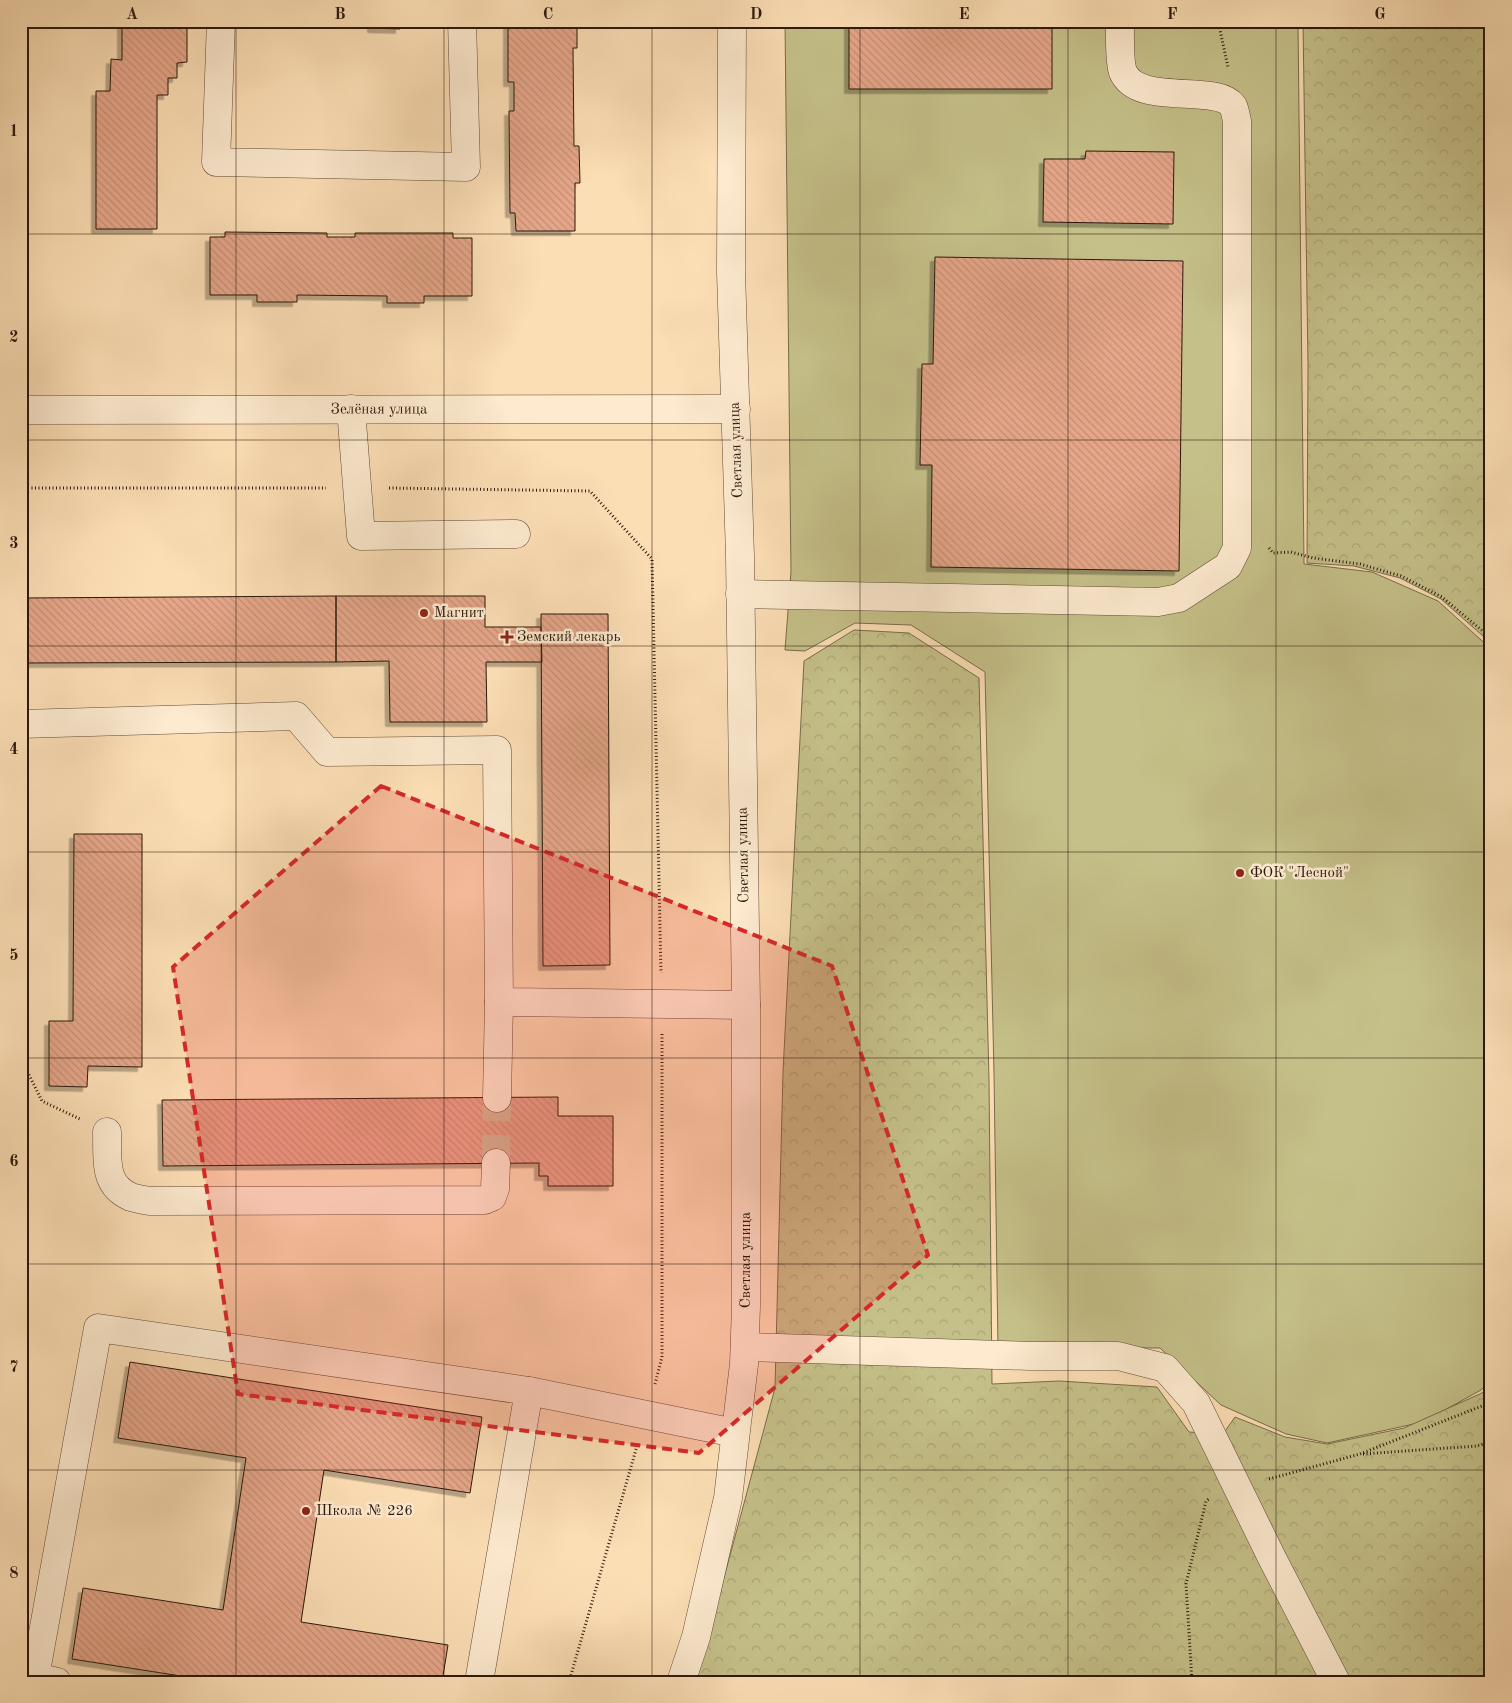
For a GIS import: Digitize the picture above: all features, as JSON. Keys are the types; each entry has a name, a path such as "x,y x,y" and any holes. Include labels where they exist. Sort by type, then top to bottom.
{"street":[{"path":"221,21 216,162 466,167 462,21"},
{"name":"Светлая улица","path":"681,1682 696,1637 728,1498 745,1347 746,1005 740,594 732,272 732,21"},
{"path":"740,594 1158,602 1179,598 1228,566 1237,548 1237,121 1233,106 1222,98 1143,89 1128,81 1122,70 1120,21"},
{"name":"Зелёная улица","path":"21,410 736,408"},
{"path":"351,409 361,536 516,534"},
{"path":"21,724 296,716 327,752 497,750 497,1098"},
{"path":"498,1002 746,1005"},
{"path":"107,1132 108,1174 117,1188 131,1197 150,1201 485,1200 492,1197 495,1189 496,1163"},
{"path":"57,1682 35,1678 98,1328 529,1391 735,1432"},
{"path":"745,1347 1030,1356 1118,1356 1165,1368 1196,1403 1272,1558 1336,1682"},
{"path":"480,1682 529,1391"}],"path":[{"path":"1218,21 1229,76"},
{"path":"21,488 357,488 590,491 652,559 662,1003 662,1358 569,1682"},
{"path":"1268,546 1273,553 1291,552 1313,558 1360,564 1402,576 1442,597 1491,638"},
{"path":"21,1059 42,1101 107,1132"},
{"path":"1192,1682 1186,1584 1206,1501 1238,1486 1360,1454 1487,1404 1491,1400"},
{"path":"1360,1454 1477,1446 1491,1442"}],"highlighted area":[{"path":"381,786 832,966 928,1255 699,1453 238,1394 173,967"}],"green space":[{"name":"ФОК \"Лесной\"","path":"785,21 1281,21 1298,25 1304,564 1372,572 1438,601 1491,649 1491,1379 1481,1390 1423,1422 1327,1443 1286,1434 1221,1405 1160,1348 998,1347 985,672 911,625 855,623 805,651 785,650 791,572"},
{"path":"1303,21 1491,21 1491,643 1441,599 1400,578 1354,566 1307,563 1308,366"},
{"path":"854,630 909,633 979,678 989,1080 992,1384 1059,1381 1157,1387 1189,1432 1223,1434 1235,1417 1285,1437 1327,1444 1404,1428 1482,1393 1491,1384 1491,1682 696,1682 775,1388 783,1072 804,661"}],"building":[{"path":"122,21 187,21 187,62 177,63 177,78 168,78 168,95 157,95 157,229 96,229 96,91 110,91 111,59 122,60"},
{"path":"372,21 400,21 400,29 372,28"},
{"path":"508,21 577,21 577,48 573,48 574,146 579,146 580,183 575,183 575,231 516,231 515,213 510,213 509,111 514,111 514,82 508,82"},
{"path":"849,21 1052,21 1052,89 849,89"},
{"path":"1086,151 1174,152 1173,224 1043,222 1044,159 1085,159"},
{"path":"225,232 327,233 327,237 355,237 355,233 453,233 453,238 472,238 472,296 424,296 424,303 387,303 387,296 297,295 297,302 257,302 257,295 210,295 210,237 225,237"},
{"path":"935,257 1183,261 1179,571 931,567 932,465 920,465 922,364 933,364"},
{"path":"336,596 336,662 21,663 21,598"},
{"path":"336,596 485,596 485,627 541,627 542,662 486,662 487,722 390,722 389,661 336,662"},
{"path":"541,614 608,614 610,965 543,966"},
{"path":"74,834 142,834 142,1067 88,1066 87,1087 49,1086 49,1021 73,1021"},
{"path":"558,1097 558,1116 613,1116 613,1186 548,1186 548,1176 539,1176 539,1163 163,1166 162,1100"},
{"path":"130,1362 482,1417 470,1493 324,1470 301,1622 448,1645 442,1682 219,1682 72,1659 83,1588 223,1610 246,1458 118,1438"}],"tunnel":[{"path":"496,1163 497,1098"}],"place":[{"name":"Магнит","path":"424,613"},
{"name":"Земский лекарь","path":"507,637"},
{"name":"ФОК \"Лесной\"","path":"1240,873"},
{"name":"Школа № 226","path":"306,1511"}]}
